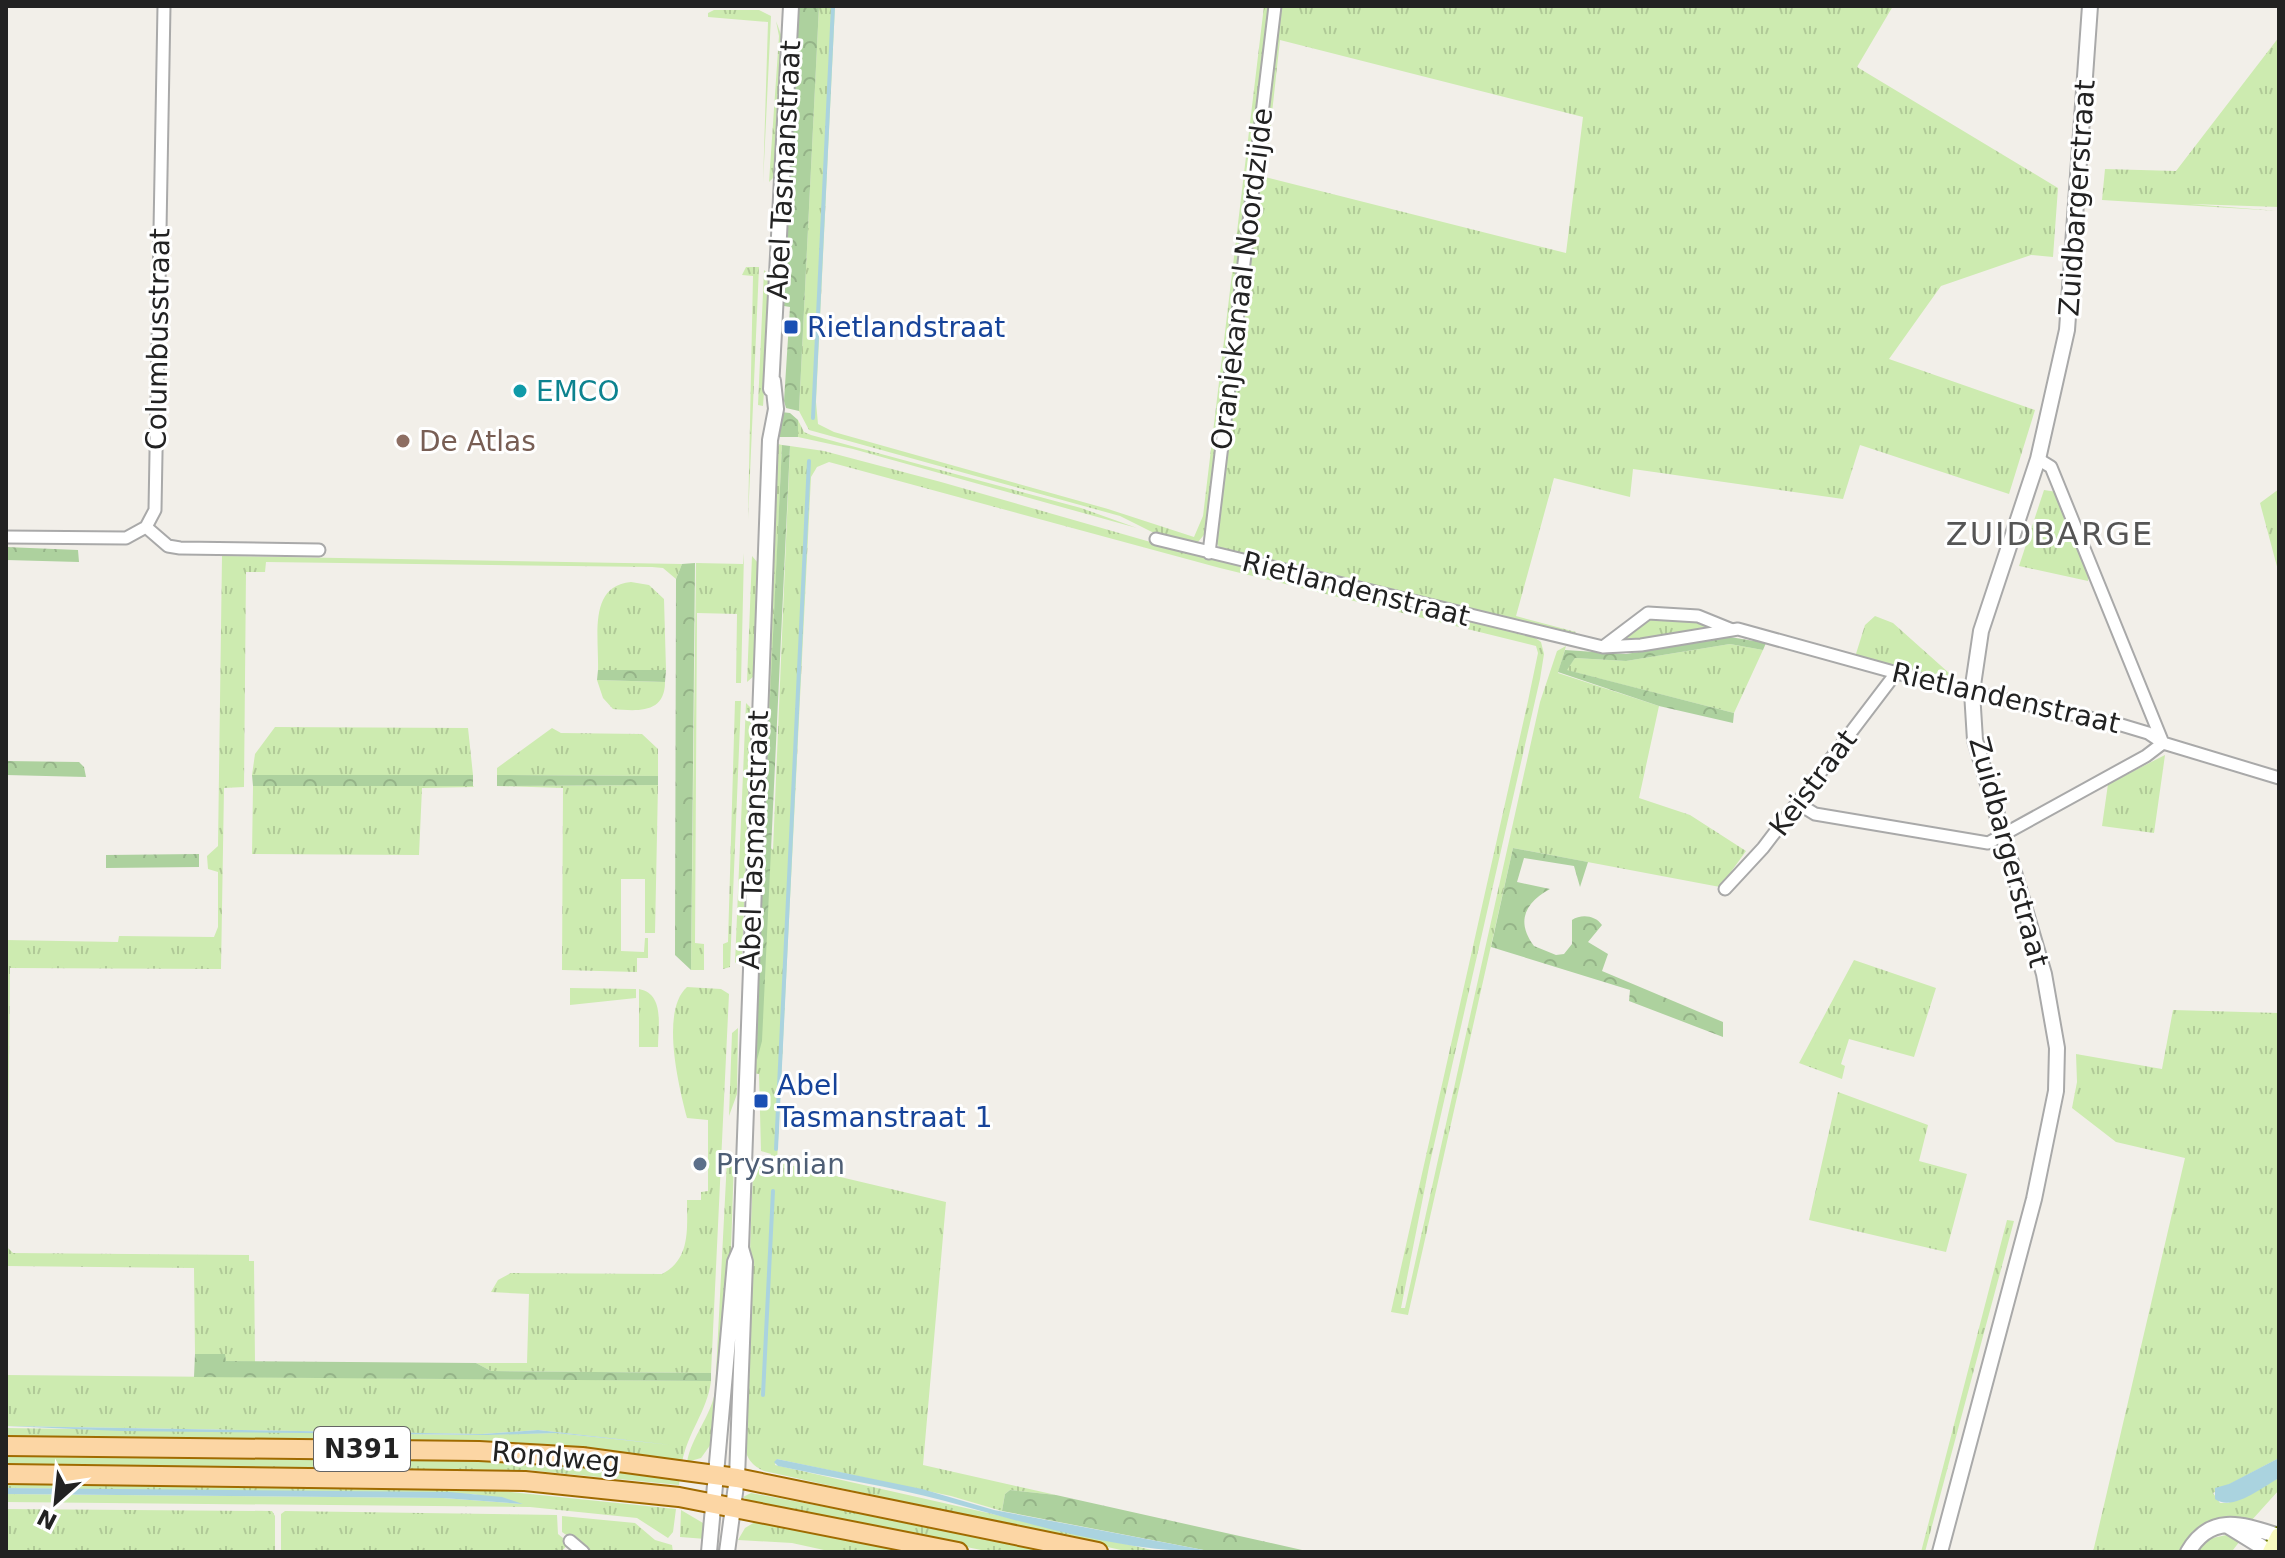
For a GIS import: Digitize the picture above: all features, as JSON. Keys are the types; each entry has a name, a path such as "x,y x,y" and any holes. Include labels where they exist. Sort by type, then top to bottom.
{"main road":[{"name":"Rondweg","path":"6,1446 479,1451 582,1457 737,1478 1098,1552"},
{"name":"Rondweg","path":"6,1474 511,1480 597,1487 734,1506 958,1552"},
{"path":"2271,1552 2279,1536"}],"street":[{"name":"Columbusstraat","path":"146,527 155,510 164,6"},
{"name":"Abel Tasmanstraat","path":"727,1552 737,1478 745,1262 741,1248 771,432 776,409 773,381 791,6"},
{"name":"Oranjekanaal Noordzijde","path":"1209,553 1275,6"},
{"name":"Zuidbargerstraat","path":"1940,1552 2034,1199 2056,1091 2055,1037 2044,974 1975,740 1972,692 1981,631 2038,459 2067,330 2090,6"},
{"path":"1797,803 1815,814 1975,843 2003,837 2146,756 2163,743 2051,467 2038,459"},
{"path":"6,537 116,539 137,534 146,527 168,546 180,548 319,550"},
{"name":"Rietlandenstraat","path":"1156,539 1603,647 1641,645 1730,629"},
{"name":"Rietlandenstraat","path":"1603,647 1648,613 1698,616 1730,629 1896,673 2118,724 2148,733 2163,743 2279,778"},
{"name":"Keistraat","path":"1725,889 1797,803 1896,673"},
{"name":"Abel Tasmanstraat","path":"709,1552 735,1262 741,1248"},
{"path":"2188,1552 2209,1530 2228,1526 2246,1524 2279,1536"},
{"path":"2228,1526 2271,1552"},
{"path":"570,1541 583,1552"}],"green space":[{"path":"799,6 819,6 799,411 786,408 784,401 790,307 784,306"},
{"path":"819,6 835,6 816,402 818,424 834,432 1108,509 1194,537 1203,516 1264,6 1272,6 1208,530 1198,542 1158,535 1120,516 809,430 799,411"},
{"path":"1278,6 1893,6 1857,67 2058,188 2053,257 2031,255 1941,286 1889,359 2035,410 2009,494 1860,445 1843,499 1633,469 1630,497 1554,478 1516,616 1576,632 1571,638 1221,550 1214,539","holes":["1280,40 1583,117 1566,253 1265,177"]},
{"path":"714,10 759,10 771,16 763,184 768,22 708,17 708,13"},
{"path":"776,21 783,40 777,174 769,182 779,36"},
{"path":"2279,37 2279,207 2190,204 2279,211 2102,200 2105,169 2176,171"},
{"path":"746,267 759,267 748,520 753,276 742,275"},
{"path":"764,270 772,278 763,406 758,405"},
{"path":"781,412 790,413 798,420 798,437 779,437"},
{"path":"798,420 804,432 811,435 1081,508 1137,528 853,449 798,437"},
{"path":"778,444 782,445 764,842 773,850 790,446 824,451 941,482 1168,547 1531,635 1541,642 1544,654 1540,679 1429,1167 1401,1308 1405,1308 1540,702 1557,651 1566,646 1558,673 1659,706 1639,798 1690,815 1746,851 1720,887 1513,848 1408,1315 1391,1312 1528,701 1538,653 1536,646 1220,568 829,462 817,467 811,477 777,1162 946,1202 923,1465 1056,1495 1010,1490 1005,1494 1002,1511 951,1496 777,1459 775,1465 1161,1552 1130,1552 764,1471 749,1459 745,1451 753,1169 756,1158 769,1162 771,1154 761,1151 759,1074 751,1073"},
{"path":"782,445 790,446 762,1041 757,1060 758,951"},
{"path":"2279,489 2279,574 2260,503"},
{"path":"2044,490 2057,492 2088,561 2088,581 2019,566"},
{"path":"6,547 78,550 79,562 6,560"},
{"path":"744,553 741,683 736,683 737,614 697,613 695,943 704,944 704,970 691,970 696,563 743,564"},
{"path":"222,556 682,564 676,579 663,568 652,567 266,562 265,572 246,572 244,787 224,788 221,969 10,968 7,1247 13,1253 249,1255 249,1261 254,1261 255,1362 226,1361 224,1354 195,1354 194,1268 6,1266 6,940 118,942 119,936 214,937 218,927 218,872 208,869 207,856 218,846"},
{"path":"752,556 758,563 754,676 747,682"},
{"path":"695,563 691,970 675,955 676,579 682,564"},
{"path":"631,582 649,585 664,599 666,670 598,670 598,628 602,603 617,586"},
{"path":"1682,616 1718,627 1639,642 1612,641 1642,617"},
{"path":"1875,616 1893,623 1949,673 1953,683 1855,657 1865,625"},
{"path":"1730,637 1766,643 1763,650 1730,644 1626,661 1575,658 1567,670 1734,713 1733,723 1659,706 1558,672 1565,650 1626,654"},
{"path":"1730,644 1763,650 1734,713 1566,670 1575,658 1626,661"},
{"path":"598,670 666,670 665,682 597,680"},
{"path":"597,680 665,682 664,692 655,705 648,708 613,709 603,698"},
{"path":"735,701 741,701 730,967 723,969 723,944 728,942"},
{"path":"746,703 752,709 742,957 735,963"},
{"path":"275,727 468,728 473,775 252,775 255,754"},
{"path":"552,728 561,733 642,734 658,749 658,776 497,775 497,768"},
{"path":"2165,755 2154,833 2102,826 2108,784"},
{"path":"6,761 79,762 84,767 86,777 6,775"},
{"path":"252,775 473,775 473,786 253,786"},
{"path":"497,775 658,776 658,785 497,786"},
{"path":"658,785 655,933 645,933 645,879 621,879 621,951 644,952 645,938 648,938 648,958 637,958 637,972 562,970 563,788 497,786"},
{"path":"253,786 474,787 422,788 419,855 252,854"},
{"path":"1513,848 1588,862 1580,887 1574,866 1524,858 1517,882 1550,889 1529,906 1524,920 1534,946 1556,955 1564,954 1572,944 1572,920 1592,917 1602,925 1588,942 1608,954 1602,971 1723,1022 1723,1037 1629,1001 1630,990 1491,947"},
{"path":"199,854 199,867 106,868 106,855"},
{"path":"1854,960 1936,988 1914,1057 1849,1039 1841,1064 1845,1066 1842,1079 1799,1063"},
{"path":"687,987 721,989 729,994 711,1373 491,1371 476,1363 527,1363 529,1294 491,1292 498,1280 511,1273 662,1274 678,1260 685,1242 687,1200 701,1200 701,1192 708,1191 708,1120 687,1118 674,1050 674,1013"},
{"path":"570,988 636,989 636,998 570,1005"},
{"path":"639,989 653,997 656,1004 658,1047 639,1047"},
{"path":"2173,1010 2279,1013 2279,1458 2213,1493 2220,1503 2228,1503 2279,1478 2279,1490 2251,1521 2239,1518 2219,1520 2203,1529 2181,1552 2093,1552 2185,1158 2116,1142 2072,1108 2077,1082 2076,1054 2162,1069"},
{"path":"738,1028 737,1094 729,1116 732,1033"},
{"path":"1838,1092 1928,1125 1919,1161 1967,1174 1946,1252 1809,1220"},
{"path":"727,1160 734,1160 731,1250 711,1444 701,1458 687,1462 715,1392"},
{"path":"2007,1220 2014,1221 1925,1552 1921,1552"},
{"path":"195,1354 225,1354 226,1361 476,1363 491,1371 711,1373 711,1381 194,1377"},
{"path":"6,1375 711,1381 682,1463 6,1439 6,1428 469,1435 556,1433 671,1445 538,1430 482,1434 6,1426"},
{"path":"6,1453 451,1457 547,1461 680,1475 679,1485 527,1470 6,1467"},
{"path":"6,1482 463,1487 676,1509 673,1532 668,1538 637,1518 530,1507 6,1502 6,1494 443,1498 523,1504 473,1494 6,1488"},
{"path":"1010,1490 1056,1495 1311,1552 1214,1552 1002,1511 1005,1494"},
{"path":"751,1493 1064,1552 991,1552 752,1503 743,1497"},
{"path":"6,1509 272,1511 275,1516 275,1552 6,1552"},
{"path":"681,1510 703,1523 706,1539 680,1537"},
{"path":"285,1511 557,1515 558,1534 569,1543 561,1552 281,1552 281,1514"},
{"path":"562,1516 635,1523 655,1540 672,1545 673,1552 591,1552 562,1532"},
{"path":"760,1519 923,1552 833,1552 792,1543 738,1540 745,1528"},
{"path":"2231,1534 2243,1537 2233,1550 2195,1552 2208,1539"}],"water":[{"path":"6,1426 482,1434 538,1430 672,1445 556,1433 488,1435 120,1431"},
{"path":"2279,1458 2279,1478 2239,1500 2222,1502 2215,1499 2215,1488"},
{"path":"777,1459 922,1489 994,1510 1214,1552 1146,1547 1078,1536 882,1486 778,1466 774,1462"},
{"path":"6,1488 450,1492 502,1497 523,1504 443,1498 6,1494"}],"waterway":[{"path":"813,418 833,6"},
{"path":"776,1149 809,461"},
{"path":"763,1395 773,1191"}],"place":[{"name":"Rietlandstraat","path":"791,327"},
{"name":"EMCO","path":"520,391"},
{"name":"De Atlas","path":"403,441"},
{"name":"Abel Tasmanstraat 1","path":"761,1101"},
{"name":"Prysmian","path":"700,1164"}],"district":[{"name":"ZUIDBARGE","path":"2050,534"}]}
